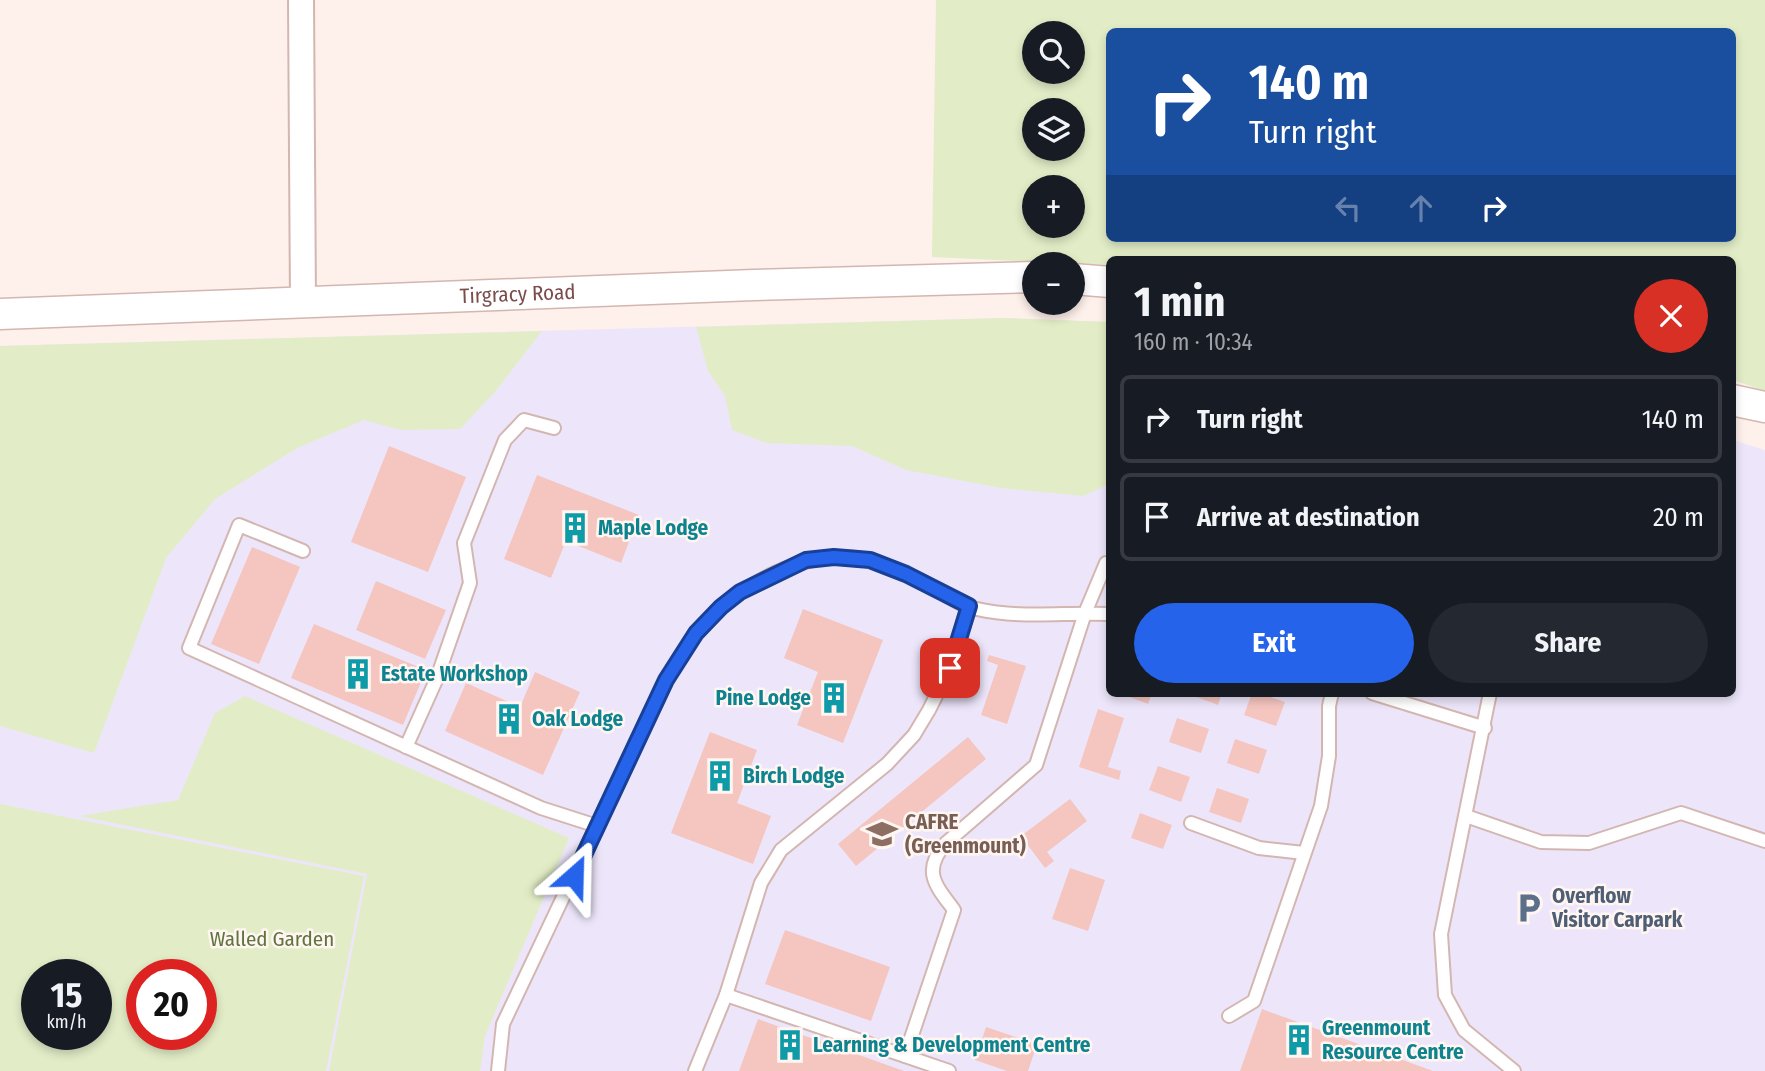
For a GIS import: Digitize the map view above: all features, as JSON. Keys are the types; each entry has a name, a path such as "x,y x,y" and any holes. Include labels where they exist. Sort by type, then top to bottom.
{"street":[{"path":"301,0 303,304"},
{"name":"Tirgracy Road","path":"0,314 1022,277"},
{"path":"1085,280 1106,282"},
{"path":"1736,401 1765,407"}],"lane":[{"path":"406,747 436,678 470,583 464,543 505,440 524,420 554,428"},
{"path":"303,551 239,525 189,648 541,808 597,826"},
{"path":"498,1071 503,1024 666,680 696,633 740,592 806,560 834,557 870,560 906,574 969,606 1007,615 1106,614"},
{"path":"905,1056 954,911 935,884 932,875 936,857 946,843 1036,765 1085,613 1106,563"},
{"path":"695,1071 726,995 761,883 781,850 887,764 914,734 950,668 969,606"},
{"path":"1229,1016 1254,1001 1321,806 1329,756 1331,697"},
{"path":"1385,697 1485,728"},
{"path":"1489,697 1441,934 1445,995 1464,1030 1514,1071"},
{"path":"1466,816 1541,842 1589,843 1681,813 1765,841"},
{"path":"1191,823 1259,848 1304,853"},
{"path":"726,995 949,1071"}],"shaded area":[{"name":"CAFRE (Greenmount)","path":"1003,318 1106,322 1106,697 1736,697 1736,441 1765,450 1765,1071 0,1071 0,346"}],"green space":[{"path":"936,0 1765,0 1765,391 1736,381 1736,256 1106,256 1106,265 1085,264 1085,252 1022,252 1022,261 932,257"},
{"path":"1003,318 1106,322 1106,485 1083,496 1001,488 906,470 852,446 766,443 732,430 725,396 708,371 696,327"},
{"path":"542,331 495,392 460,429 401,430 364,420 299,447 215,499 166,558 94,753 0,726 0,346"},
{"path":"245,696 569,838 485,1036 480,1071 329,1071 367,874 79,816 178,800 215,713"},
{"name":"Walled Garden","path":"0,804 364,876 326,1071 0,1071"}],"building":[{"path":"389,446 466,477 428,572 351,542"},
{"name":"Maple Lodge","path":"537,475 639,515 621,563 566,541 551,578 504,559"},
{"path":"252,547 300,567 259,664 211,644"},
{"path":"376,581 446,610 425,659 356,630"},
{"name":"Pine Lodge","path":"803,609 883,640 843,743 797,725 818,672 784,658"},
{"name":"Estate Workshop","path":"314,624 426,670 403,725 291,678"},
{"path":"989,655 1026,666 1007,724 981,715 998,665 987,661"},
{"name":"Oak Lodge","path":"535,672 580,692 543,775 445,731 466,683 520,707"},
{"path":"1130,697 1151,697 1148,704"},
{"path":"1197,697 1221,697 1218,705"},
{"path":"1251,697 1271,697 1285,702 1276,726 1244,715"},
{"path":"1098,709 1124,718 1108,767 1121,771 1119,780 1079,767"},
{"path":"1177,718 1209,729 1201,753 1169,742"},
{"name":"Birch Lodge","path":"710,732 757,750 737,803 771,816 753,864 671,833"},
{"path":"968,737 986,759 856,866 838,844"},
{"path":"1235,739 1267,750 1259,774 1227,763"},
{"path":"1158,766 1190,777 1181,802 1149,790"},
{"path":"1217,788 1249,799 1241,823 1209,812"},
{"path":"1070,799 1087,821 1047,852 1054,861 1045,868 1021,836"},
{"path":"1140,813 1172,825 1163,849 1131,838"},
{"path":"1070,868 1105,880 1088,931 1052,919"},
{"path":"785,930 890,967 871,1021 765,984"},
{"name":"Greenmount Resource Centre","path":"1262,1009 1433,1071 1240,1071"},
{"name":"Learning & Development Centre","path":"758,1019 904,1071 739,1071"},
{"path":"986,1027 1037,1044 1028,1071 1007,1071 975,1060"}],"place":[{"name":"Maple Lodge","path":"575,528"},
{"name":"Estate Workshop","path":"358,674"},
{"name":"Pine Lodge","path":"834,698"},
{"name":"Oak Lodge","path":"509,719"},
{"name":"Birch Lodge","path":"720,776"},
{"name":"CAFRE (Greenmount)","path":"882,834"},
{"name":"Overflow Visitor Carpark","path":"1529,908"},
{"name":"Greenmount Resource Centre","path":"1299,1040"},
{"name":"Learning & Development Centre","path":"790,1045"}],"route":[{"path":"574,876 666,680 696,633 740,592 806,560 834,557 870,560 906,574 969,606 950,668"}]}
